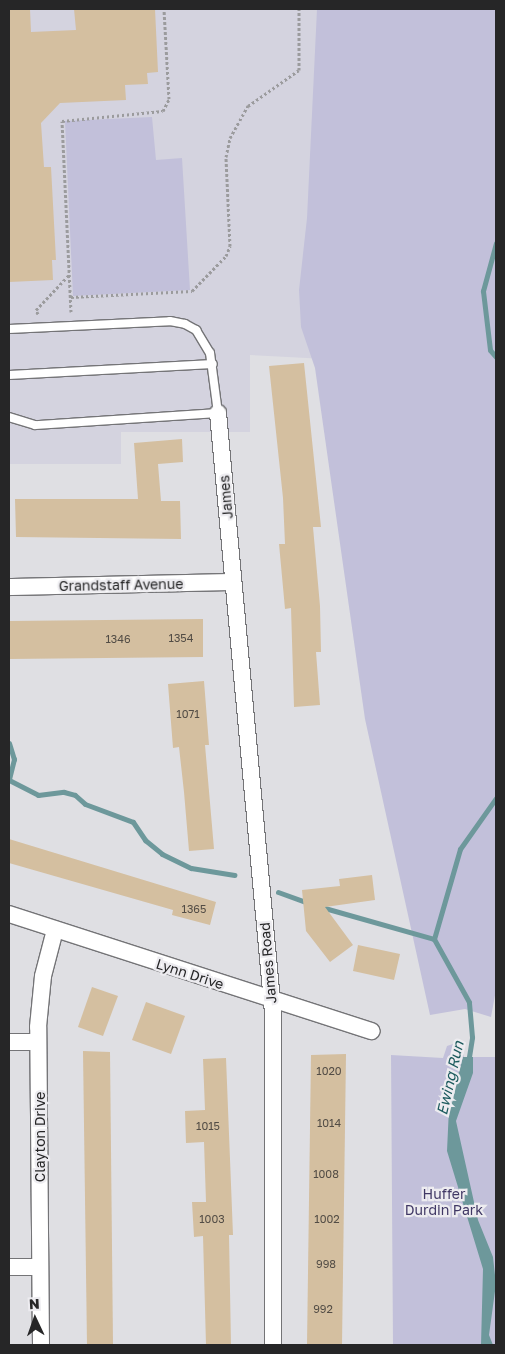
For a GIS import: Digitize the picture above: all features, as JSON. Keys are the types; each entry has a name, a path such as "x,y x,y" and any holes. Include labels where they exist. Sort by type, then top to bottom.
{"street":[{"name":"James","path":"218,413 233,582"},
{"name":"Grandstaff Avenue","path":"9,587 233,582"},
{"name":"James Road","path":"233,582 272,1001 273,1345"},
{"name":"Lynn Drive","path":"9,914 272,1001 372,1031"},
{"name":"Clayton Drive","path":"40,1345 38,1042 40,995 55,930"},
{"path":"9,1042 38,1042"},
{"path":"9,1268 40,1267"}],"lane":[{"path":"9,329 170,321 185,324 205,341 213,364 218,413 35,425 9,417"},
{"path":"9,375 213,364"}],"path":[{"path":"71,312 62,121 157,113 166,107 164,9"},
{"path":"71,297 192,291 226,256 230,246 226,157 230,138 248,106 299,70 299,9"},
{"path":"38,314 36,310 70,275"}],"shaded area":[{"path":"9,9 347,9 364,361 250,355 250,432 121,432 121,464 9,464"},
{"path":"463,1057 473,1057 473,1073 456,1121 478,1220 493,1257 496,1284 489,1335 493,1345 481,1345 483,1269 447,1151 449,1108"}],"green space":[{"path":"317,9 496,9 496,990 491,1017 465,1009 430,1015 365,719 315,368 301,327 299,290 307,218"},
{"path":"152,117 156,160 182,158 190,290 73,296 65,121"},
{"name":"Huffer Durdin Park","path":"453,1044 460,1047 464,1057 496,1057 496,1345 393,1345 391,1055 443,1058 447,1046"}],"building":[{"path":"9,9 30,9 31,32 76,30 74,9 155,9 158,72 147,73 148,84 125,85 126,100 60,103 41,123 44,167 51,167 56,260 52,260 53,280 9,282"},
{"path":"304,363 321,527 313,527 320,606 321,652 316,652 320,705 294,707 291,608 285,609 279,544 285,544 283,498 269,366"},
{"path":"182,439 183,462 158,464 161,501 180,501 181,539 16,537 15,499 138,499 134,443"},
{"path":"203,619 203,657 9,659 9,621"},
{"path":"204,681 209,745 205,745 214,849 189,851 179,747 173,748 168,684"},
{"path":"9,839 216,902 210,925 172,915 173,910 9,863"},
{"path":"372,875 375,900 325,907 353,945 330,962 306,931 302,890 340,886 339,879"},
{"path":"358,945 400,954 394,980 353,971"},
{"path":"92,987 118,996 103,1036 78,1027"},
{"path":"146,1002 185,1016 171,1054 132,1040"},
{"path":"83,1051 110,1052 113,1345 87,1345"},
{"path":"346,1054 342,1345 307,1345 311,1055"},
{"path":"226,1058 233,1235 229,1235 231,1345 206,1345 203,1236 194,1237 192,1202 206,1202 204,1142 186,1143 185,1111 205,1110 203,1059"}],"waterway":[{"name":"Ewing Run","path":"496,243 483,291 490,350 496,357"},
{"name":"Ewing Run","path":"9,743 14,759 9,779"},
{"name":"Ewing Run","path":"9,780 38,795 64,792 75,795 85,804 133,822 145,840 162,854 191,868 234,875"},
{"name":"Ewing Run","path":"468,1063 472,1037 469,1002 434,939 460,849 496,798"},
{"name":"Ewing Run","path":"278,892 308,903"},
{"name":"Ewing Run","path":"321,907 434,939"}]}
